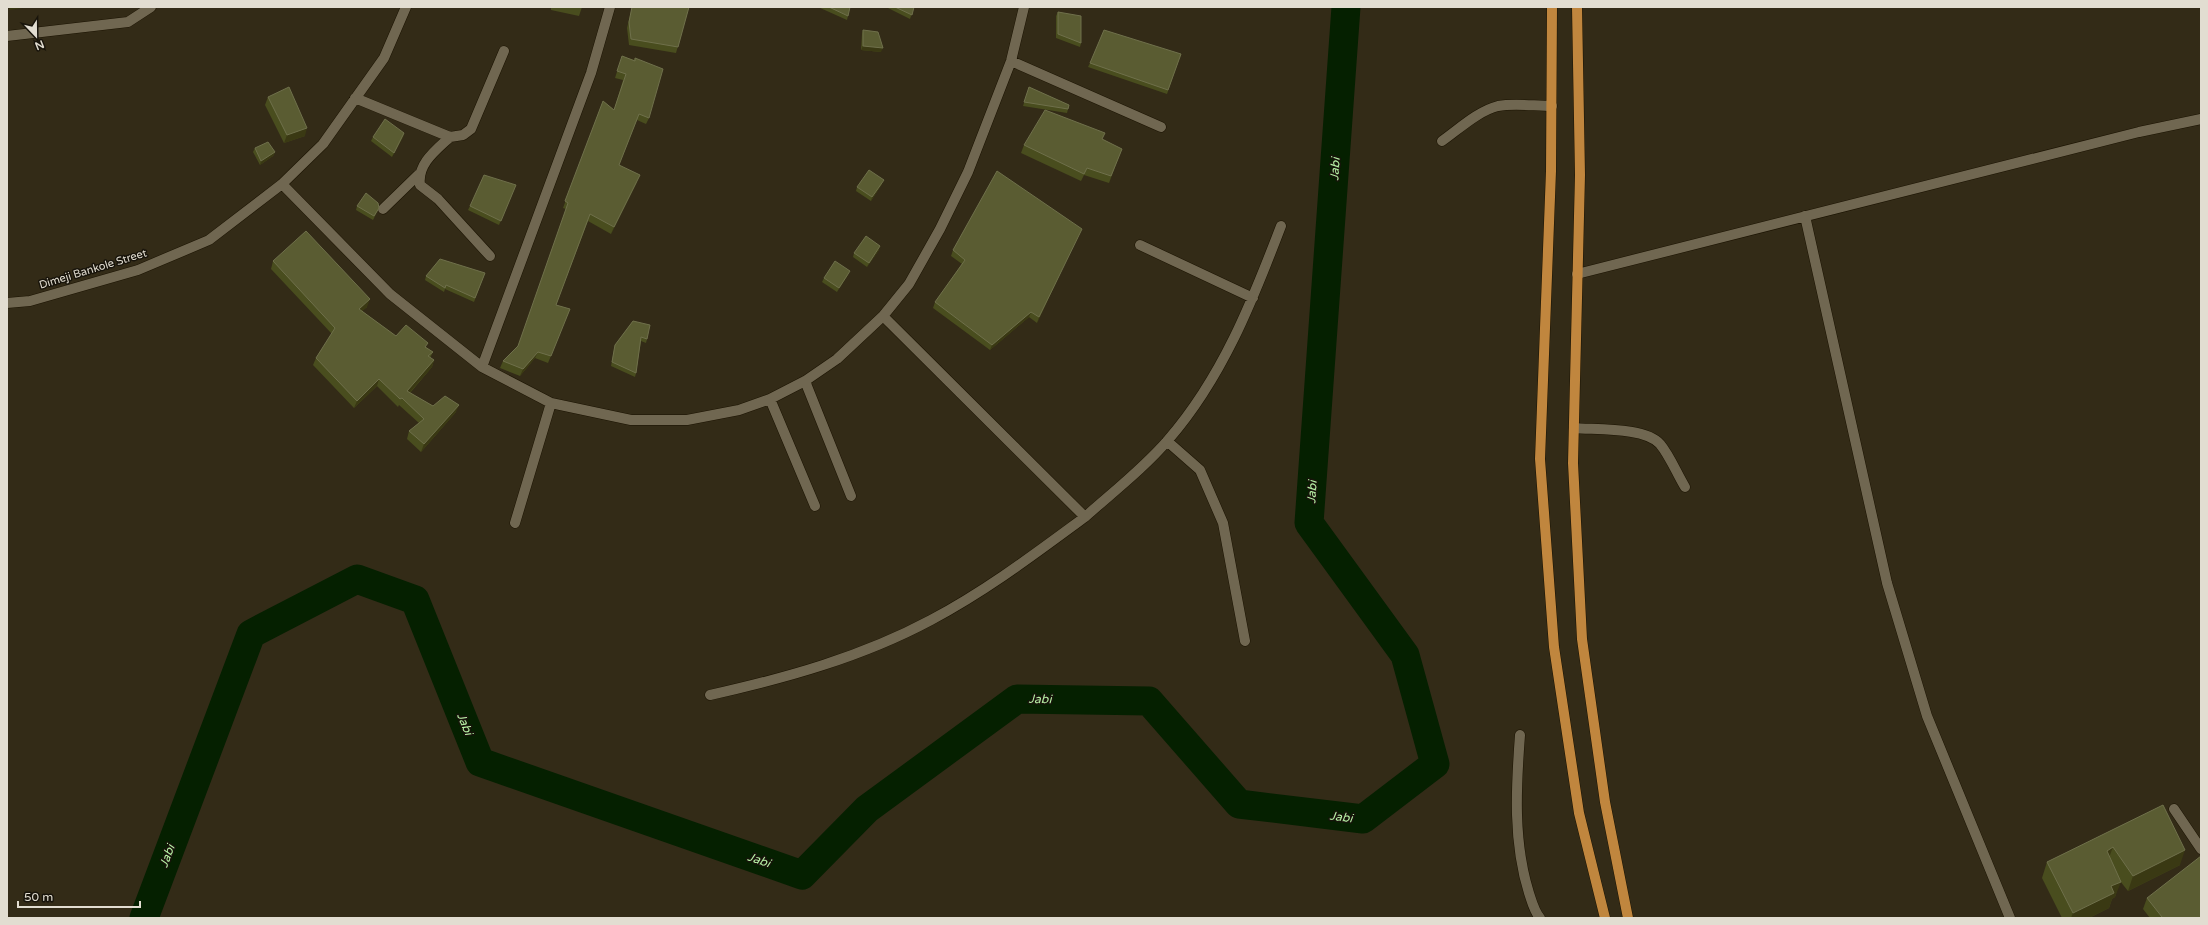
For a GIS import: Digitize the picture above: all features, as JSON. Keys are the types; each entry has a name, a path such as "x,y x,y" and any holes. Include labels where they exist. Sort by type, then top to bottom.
{"main road":[{"path":"1552,7 1551,171 1540,459 1554,647 1579,813 1605,918"},
{"path":"1577,7 1580,175 1573,463 1582,639 1606,802 1628,918"}],"street":[{"path":"7,36 128,22 151,7"},
{"name":"Dimeji Bankole Street","path":"7,303 30,301 138,270 209,240 282,184 323,144 384,58 406,7"},
{"path":"482,367 591,73 610,7"},
{"path":"282,184 390,294 482,367 551,404 631,420 687,420 739,410 770,399 805,382 837,359 883,316 909,284 940,229 968,172 1012,61 1024,7"},
{"path":"355,98 450,137 463,135 470,129 504,51"},
{"path":"1012,61 1161,127"},
{"path":"1442,141 1481,113 1497,106 1512,104 1552,106"},
{"path":"1577,274 2139,132 2201,120"},
{"path":"383,209 418,175 432,154 450,137"},
{"path":"418,175 420,185 438,199 490,256"},
{"path":"1805,216 1887,583 1927,716 2010,918"},
{"path":"710,695 774,681 854,655 931,620 978,592 1085,517 1167,441 1208,386 1235,338 1253,298 1281,226"},
{"path":"1140,245 1253,298"},
{"path":"883,316 1085,517"},
{"path":"805,382 851,496"},
{"path":"770,399 815,506"},
{"path":"515,523 551,404"},
{"path":"1574,428 1640,434 1652,437 1661,445 1685,487"},
{"path":"1167,441 1200,470 1223,523 1245,641"},
{"path":"1520,735 1516,784 1518,842 1526,883 1536,913 1540,918"},
{"path":"2174,809 2201,849"}],"building":[{"path":"632,7 689,7 678,47 631,39 629,22"},
{"path":"829,7 850,7 848,16"},
{"path":"895,7 914,7 912,15"},
{"path":"1058,12 1081,16 1081,43 1058,34"},
{"path":"863,30 878,32 883,48 863,46"},
{"path":"1104,30 1181,54 1168,90 1090,63"},
{"path":"622,56 635,61 635,58 663,69 649,118 639,114 619,165 640,175 614,227 590,214 556,305 570,309 551,356 538,352 523,369 503,361 518,346 568,203 565,201 603,101 614,110 626,74 617,71"},
{"path":"289,87 307,128 287,135 268,97"},
{"path":"1029,87 1069,105 1068,109 1024,102"},
{"path":"1045,110 1105,133 1102,139 1122,149 1111,176 1087,168 1084,174 1024,145"},
{"path":"385,119 404,133 394,153 373,137"},
{"path":"268,142 275,152 261,161 255,148"},
{"path":"869,170 884,180 872,197 857,187"},
{"path":"997,171 1082,229 1039,317 1031,312 992,345 935,302 965,260 953,250"},
{"path":"484,175 516,185 501,221 470,206"},
{"path":"366,193 378,203 379,208 374,216 357,206"},
{"path":"306,231 370,299 359,309 396,336 406,325 428,343 425,347 433,352 428,356 434,360 407,391 433,406 445,396 459,405 424,444 409,431 424,419 379,379 357,401 316,358 335,328 273,261"},
{"path":"866,236 880,246 869,263 854,253"},
{"path":"440,259 485,273 475,298 446,285 445,288 426,276"},
{"path":"835,261 850,271 839,288 824,278"},
{"path":"633,321 650,325 647,339 641,337 636,373 612,362 615,345"},
{"path":"2163,805 2185,850 2133,876 2113,847 2107,851 2121,882 2111,886 2114,893 2073,913 2047,862"},
{"path":"2201,856 2201,918 2160,918 2162,917 2147,898"}],"waterway":[{"name":"Jabi","path":"144,918 251,634 357,579 415,600 480,762 802,875 867,809 1017,699 1149,701 1239,804 1363,819 1435,764 1405,655 1309,523 1346,7"}]}
